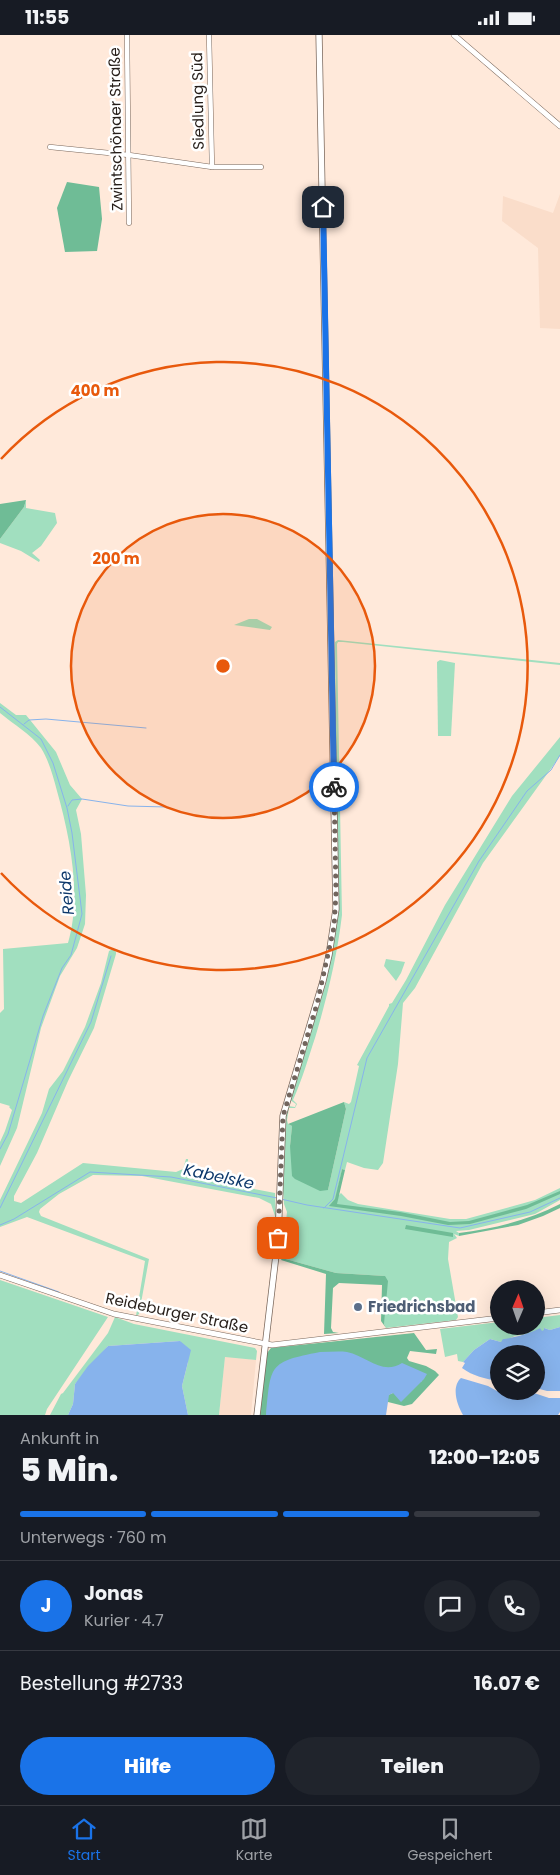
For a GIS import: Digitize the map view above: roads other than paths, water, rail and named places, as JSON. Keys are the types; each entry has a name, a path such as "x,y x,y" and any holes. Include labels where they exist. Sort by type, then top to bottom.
{"main road":[{"name":"Reideburger Straße","path":"256,1415 278,1238 283,1116 323,981 336,909 320,35"}],"street":[{"name":"Zwintschönaer Straße","path":"127,35 130,223"},
{"name":"Siedlung Süd","path":"209,35 212,167"},
{"path":"454,35 560,126"},
{"name":"Siedlung Süd","path":"50,147 129,155 212,167 262,167"},
{"name":"Reideburger Straße","path":"0,1275 114,1314 265,1344"},
{"path":"545,1312 560,1310"},
{"path":"265,1344 272,1345 490,1319"}],"water":[{"path":"560,1327 560,1391 545,1390 545,1345 490,1345 490,1379 479,1377 462,1368 465,1363 463,1362 474,1350 490,1339 501,1342 503,1339 522,1335 545,1335 545,1328 550,1330"},
{"path":"180,1341 191,1350 182,1386 188,1415 68,1415 73,1404 75,1384 88,1366 108,1346"},
{"path":"320,1352 347,1352 374,1364 388,1367 402,1363 427,1374 401,1402 393,1393 389,1395 386,1415 266,1415 269,1385 275,1369 281,1363 290,1359"},
{"path":"461,1378 490,1387 490,1400 545,1400 545,1397 560,1398 560,1412 558,1415 463,1415 457,1401 456,1386"}],"waterway":[{"name":"Reide","path":"0,707 41,739 53,763 67,808 72,833 82,914 71,955 62,968 43,1016 8,1134 0,1149"},
{"path":"24,724 29,720 46,719 146,728"},
{"path":"324,1208 333,1199 367,1058 479,861 527,791 551,770 560,755"},
{"path":"68,806 72,800 82,799 128,806 166,807"},
{"path":"0,1208 91,1022 111,956"},
{"name":"Kabelske","path":"0,1225 14,1219 90,1172 171,1177 277,1198"},
{"name":"Kabelske","path":"281,1199 307,1205 460,1228 530,1212 560,1198"},
{"path":"0,1271 59,1292"}],"place":[{"name":"Friedrichsbad","path":"358,1307"}]}
